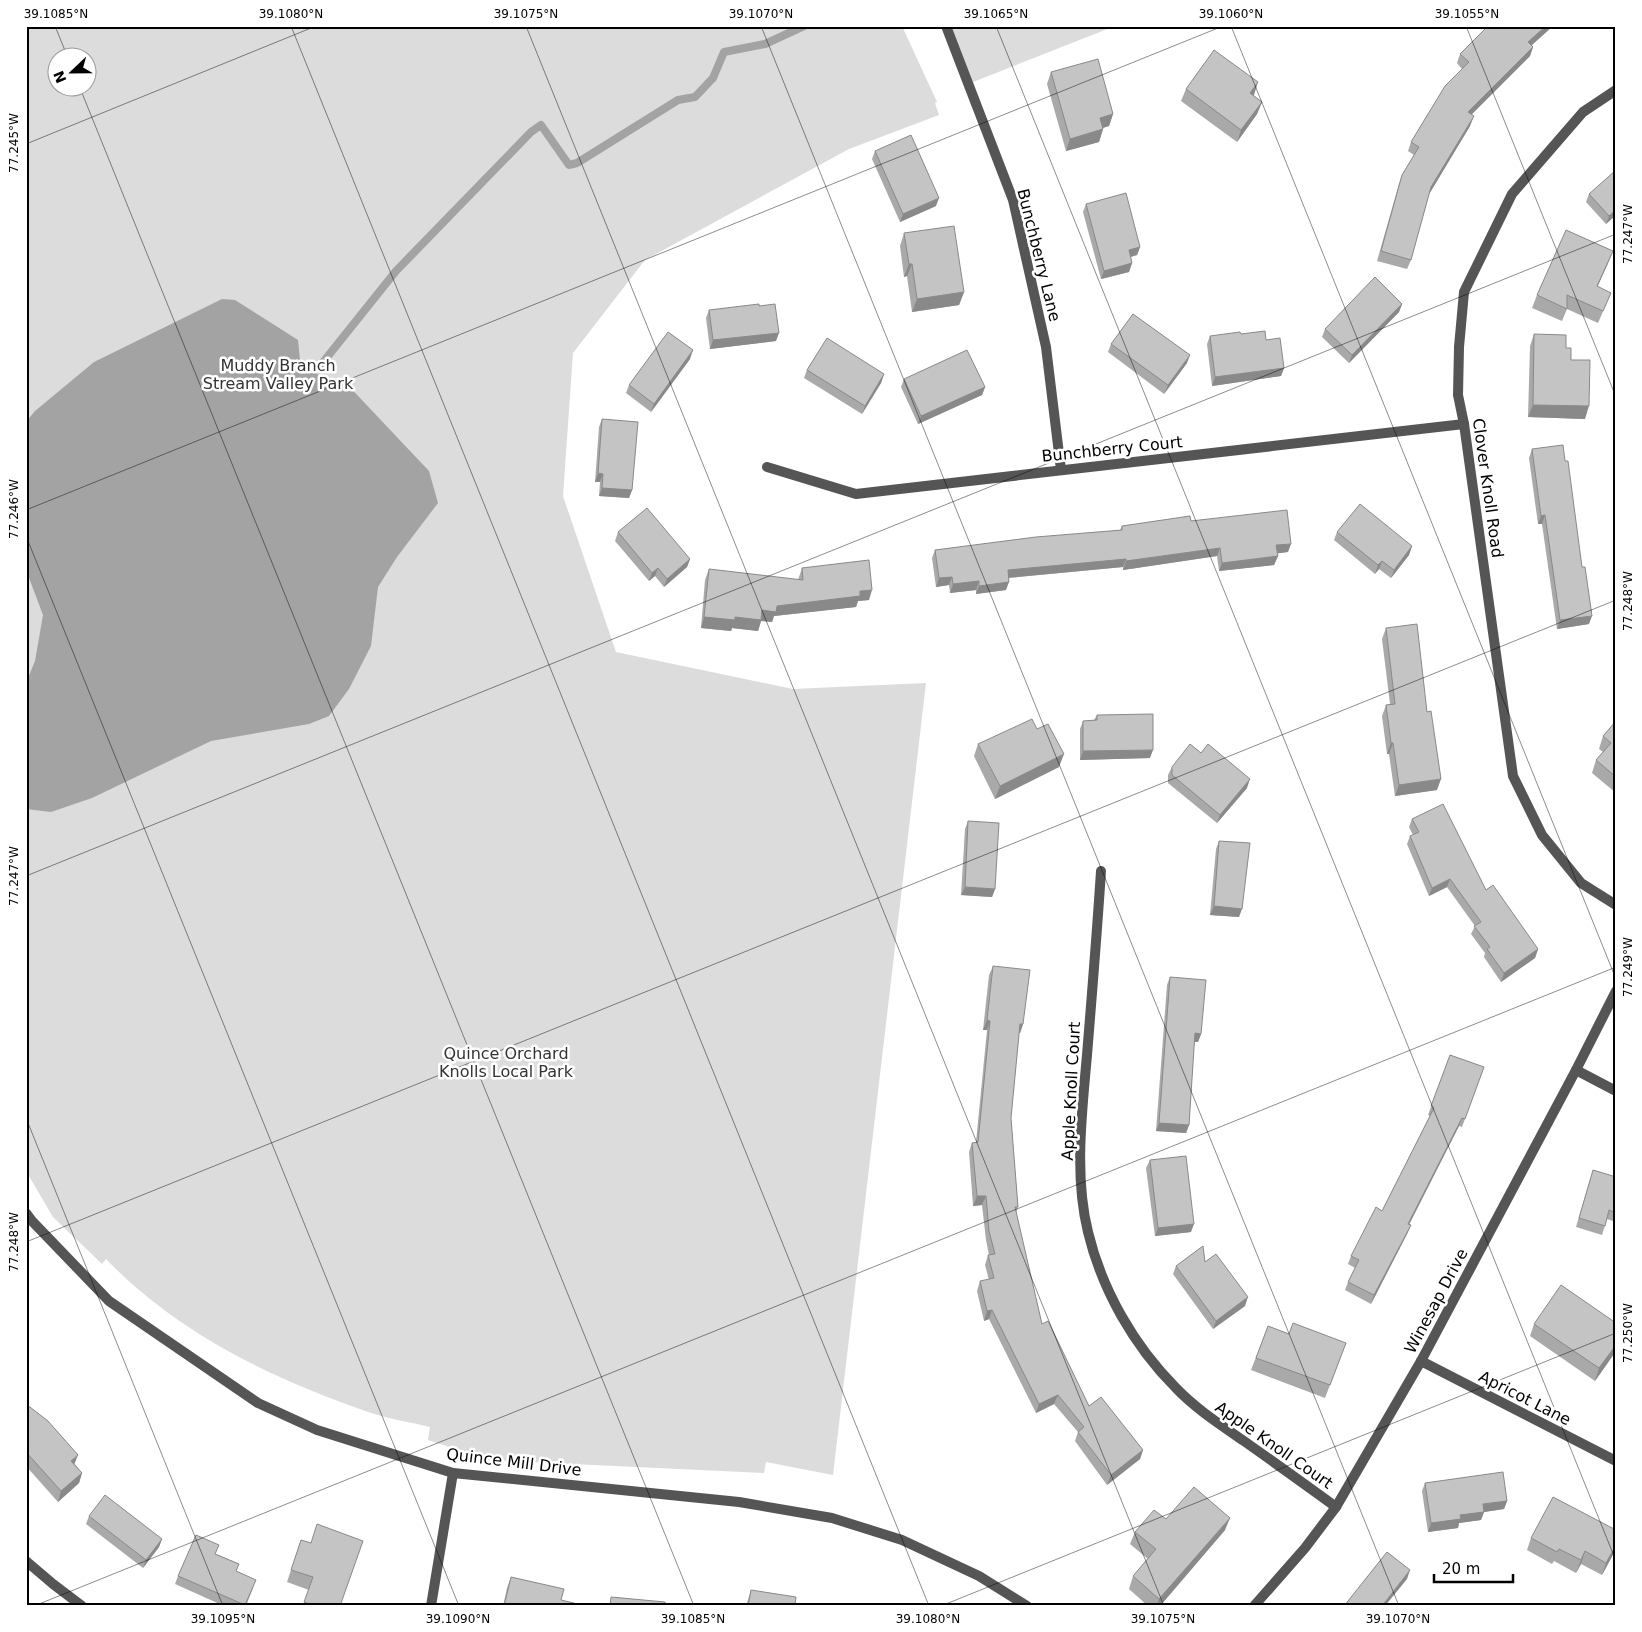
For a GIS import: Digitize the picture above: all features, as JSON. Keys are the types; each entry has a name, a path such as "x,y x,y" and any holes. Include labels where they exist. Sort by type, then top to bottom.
{"street":[{"name":"Bunchberry Lane","path":"946,26 1013,200 1046,347 1061,470"},
{"name":"Clover Knoll Road","path":"1616,90 1583,112 1512,194 1464,292 1459,347 1458,395 1464,424 1513,776 1542,834 1581,883 1616,905"},
{"name":"Bunchberry Court","path":"767,467 856,494 1464,424"},
{"name":"Apple Knoll Court","path":"1101,871 1080,1132 1082,1190 1088,1232 1104,1280 1122,1318 1149,1356 1176,1388 1201,1411 1336,1507"},
{"name":"Winesap Drive","path":"1254,1606 1299,1555 1336,1507 1421,1361 1616,991"},
{"path":"1576,1070 1616,1091"},
{"name":"Quince Mill Drive","path":"26,1213 109,1301 258,1403 317,1430 453,1473 739,1502 832,1518 902,1540 979,1576 1027,1606"},
{"name":"Apricot Lane","path":"1421,1361 1616,1461"},
{"path":"431,1606 453,1473"},
{"path":"26,1561 82,1606"}],"green space":[{"path":"26,26 902,26 937,102 935,103 939,115 849,149 645,260 573,353 563,496 616,652 793,689 926,683 833,1475 766,1462 764,1473 489,1460 428,1440 430,1427 385,1417 335,1400 299,1386 229,1352 164,1310 134,1286 106,1259 102,1264 53,1217 26,1171"},
{"path":"946,26 1115,26 968,84"}],"shaded area":[{"path":"222,299 235,300 298,340 300,360 325,380 343,380 429,471 438,503 397,557 378,587 371,646 349,689 329,716 309,724 211,741 92,798 51,812 26,809 26,683 35,661 43,615 26,570 26,422 35,411 94,362"}],"building":[{"path":"1488,26 1546,26 1528,42 1533,47 1468,112 1474,116 1431,187 1411,260 1381,251 1402,175 1419,147 1411,142 1445,86 1469,62 1460,54"},
{"path":"1214,50 1258,82 1250,93 1262,102 1241,130 1186,89"},
{"path":"1098,59 1113,114 1100,118 1103,129 1070,139 1051,72"},
{"path":"911,135 939,198 903,214 875,151"},
{"path":"1616,170 1616,210 1609,216 1589,194"},
{"path":"1126,193 1140,247 1129,250 1132,263 1104,271 1086,204"},
{"path":"954,226 964,292 917,299 912,264 909,264 904,233"},
{"path":"1566,230 1613,251 1597,286 1611,293 1603,311 1567,295 1567,309 1537,295"},
{"path":"1375,277 1402,304 1352,355 1325,329"},
{"path":"759,304 759,306 775,304 779,333 713,340 709,310"},
{"path":"1133,314 1190,355 1168,385 1111,344"},
{"path":"1265,331 1266,340 1280,338 1284,368 1215,377 1210,336"},
{"path":"668,332 693,350 654,404 629,385"},
{"path":"1534,334 1566,335 1566,348 1571,348 1571,360 1590,360 1589,406 1533,405"},
{"path":"827,338 884,374 865,406 807,370"},
{"path":"967,350 985,387 921,416 904,379"},
{"path":"602,419 638,422 632,490 602,488 603,474 598,473"},
{"path":"1563,445 1565,461 1568,461 1582,567 1585,567 1592,616 1560,620 1545,515 1541,516 1532,449"},
{"path":"1360,504 1412,546 1394,570 1382,561 1378,565 1337,532"},
{"path":"647,508 690,559 667,579 658,568 652,573 618,532"},
{"path":"1287,510 1291,544 1276,545 1278,556 1222,563 1220,548 1126,561 1126,559 1008,570 1009,582 979,586 979,581 953,584 952,577 939,578 935,550 1036,537 1122,530 1122,526 1190,516 1191,521"},
{"path":"869,560 872,590 860,591 860,596 777,606 776,612 762,610 761,620 735,617 735,620 704,617 709,569 803,580 802,568"},
{"path":"1417,624 1427,712 1431,711 1441,779 1399,785 1386,705 1395,704 1386,628"},
{"path":"1153,714 1153,750 1083,751 1083,721 1097,720 1097,715"},
{"path":"1032,719 1037,729 1048,724 1064,754 1000,786 978,744"},
{"path":"1616,721 1616,777 1596,760 1611,743 1603,736"},
{"path":"1190,744 1201,753 1208,744 1250,779 1220,815 1172,775 1172,767"},
{"path":"1443,804 1486,890 1493,885 1538,949 1504,973 1487,949 1490,947 1474,926 1481,922 1450,879 1432,888 1410,836 1419,832 1412,819"},
{"path":"968,821 999,823 995,889 965,887"},
{"path":"1219,841 1250,843 1242,909 1214,906"},
{"path":"993,966 1030,970 1023,1024 1020,1024 1011,1118 1018,1207 1015,1207 1042,1324 1048,1321 1089,1406 1101,1397 1143,1450 1111,1475 1078,1432 1084,1427 1058,1395 1039,1404 992,1310 987,1311 980,1281 994,1278 988,1255 995,1254 989,1231 986,1196 977,1196 972,1143 978,1142 990,1021 987,1020"},
{"path":"1170,977 1206,980 1201,1034 1195,1033 1189,1125 1159,1123"},
{"path":"1450,1055 1484,1067 1465,1119 1462,1118 1408,1224 1411,1225 1374,1295 1348,1282 1359,1260 1351,1256 1376,1207 1382,1211 1434,1108 1431,1106"},
{"path":"1186,1156 1194,1224 1158,1228 1150,1160"},
{"path":"1593,1170 1616,1177 1616,1213 1609,1210 1605,1226 1579,1218"},
{"path":"1203,1246 1205,1262 1216,1254 1248,1297 1216,1321 1176,1266"},
{"path":"1561,1285 1616,1323 1616,1345 1599,1368 1534,1324"},
{"path":"1293,1323 1346,1343 1330,1385 1256,1358 1268,1326 1289,1334"},
{"path":"26,1404 48,1421 78,1455 71,1461 82,1473 61,1491 26,1452"},
{"path":"1503,1472 1507,1501 1483,1504 1484,1512 1460,1515 1461,1519 1431,1523 1425,1483"},
{"path":"1194,1487 1230,1518 1159,1599 1133,1576 1156,1549 1135,1532 1154,1510 1166,1519"},
{"path":"105,1495 162,1539 146,1560 89,1516"},
{"path":"1553,1497 1616,1530 1616,1545 1606,1563 1585,1551 1581,1560 1559,1549 1557,1552 1531,1538"},
{"path":"317,1524 363,1541 340,1606 315,1606 304,1602 313,1577 291,1570 301,1540 311,1543"},
{"path":"196,1535 219,1545 215,1554 239,1564 236,1571 256,1580 245,1605 178,1576"},
{"path":"1387,1552 1410,1570 1382,1606 1344,1606"},
{"path":"511,1577 564,1589 561,1600 586,1606 504,1606"},
{"path":"751,1590 796,1597 795,1606 748,1606"},
{"path":"611,1597 665,1602 665,1606 610,1606"}],"waterway":[{"path":"320,366 396,271 531,132 541,125 569,165 577,163 678,100 695,97 713,78 724,52 765,44 804,26"}],"park label":[{"name":"Muddy Branch Stream Valley Park","path":"278,374"},
{"name":"Quince Orchard Knolls Local Park","path":"506,1062"}]}
